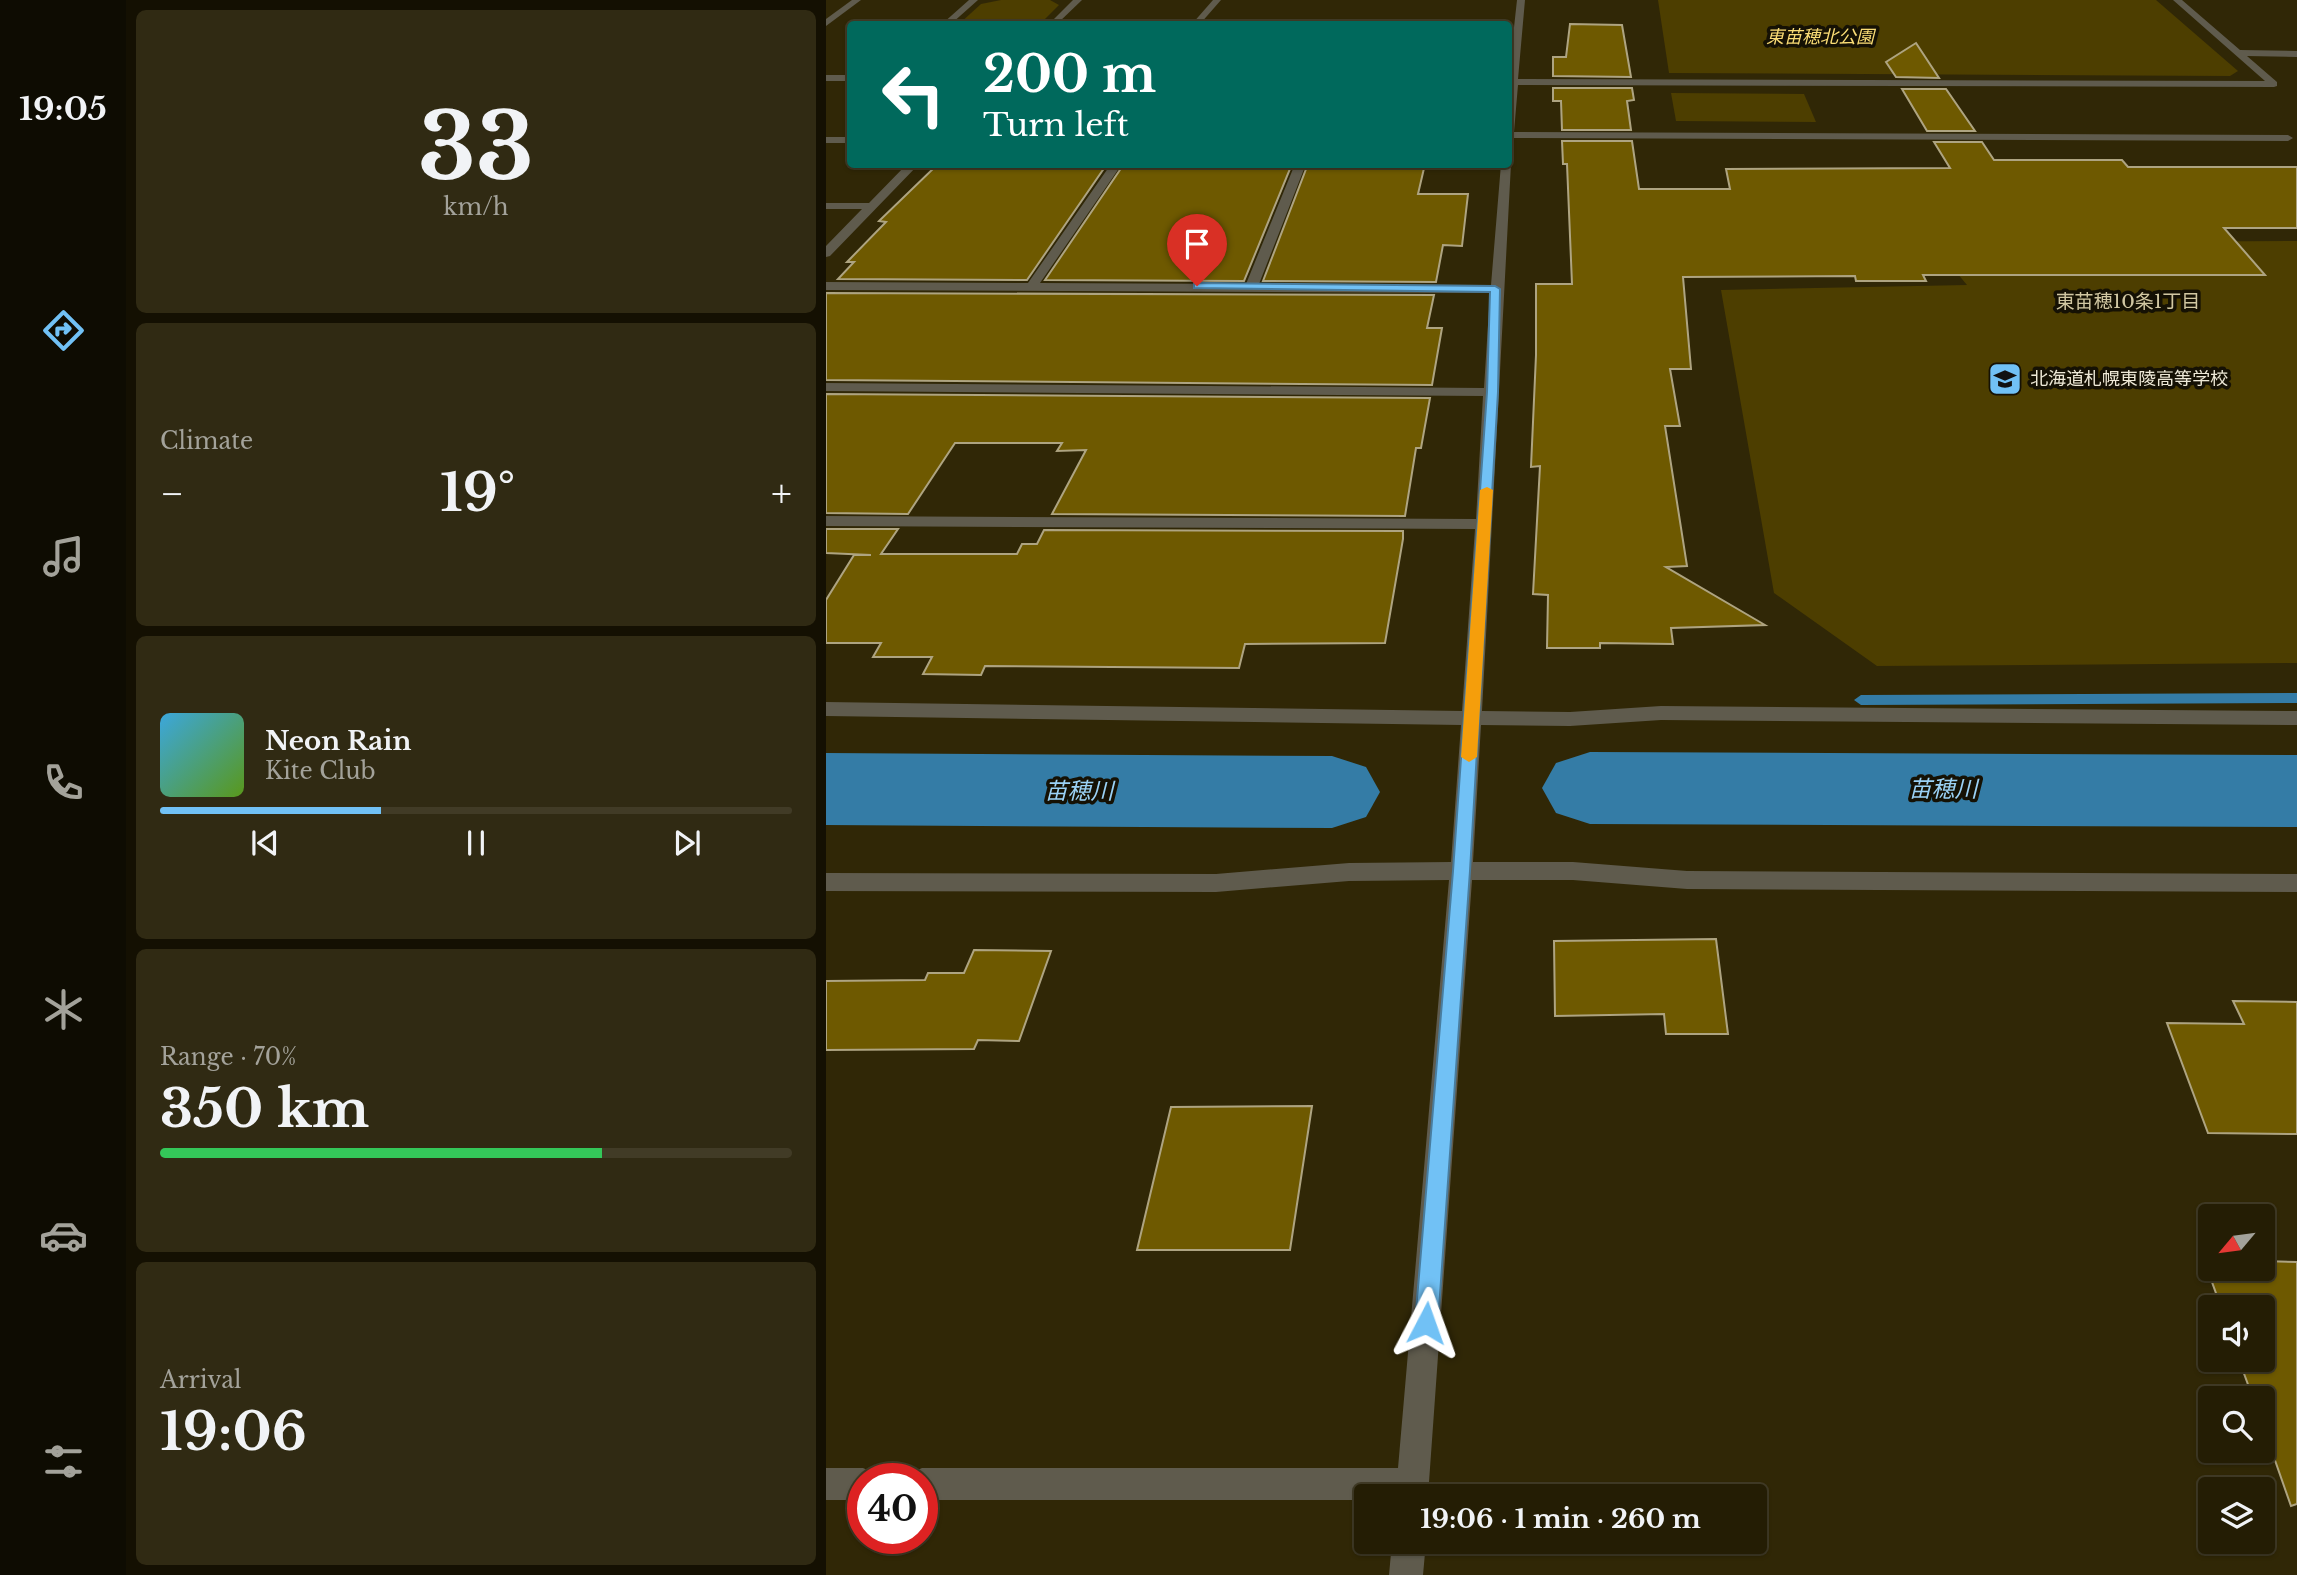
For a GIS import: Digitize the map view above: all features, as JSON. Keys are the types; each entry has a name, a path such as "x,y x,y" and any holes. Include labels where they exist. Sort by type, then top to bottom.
{"street":[{"path":"826,23 857,0"},
{"path":"950,21 974,0"},
{"path":"1056,21 1078,0"},
{"path":"1199,21 1217,0"},
{"path":"1512,48 1513,29 1521,0"},
{"path":"1513,82 2274,84 2177,0"},
{"path":"2240,53 2297,54"},
{"path":"1512,75 1512,93"},
{"path":"826,78 847,78"},
{"path":"1512,137 2288,138"},
{"path":"826,140 847,140"},
{"path":"826,253 910,168"},
{"path":"1032,286 1114,168"},
{"path":"1252,286 1299,168"},
{"path":"1413,1484 1462,871 1493,392 1495,289 1506,168"},
{"path":"826,206 872,206"},
{"path":"826,286 1495,289"},
{"path":"826,387 1493,392"},
{"path":"826,521 1485,524"},
{"path":"826,709 1570,719 1661,713 2297,718"},
{"path":"826,882 1216,883 1349,872 1573,871 1687,880 2297,883"},
{"path":"826,1484 847,1484"},
{"path":"938,1484 1354,1489"},
{"path":"1406,1575 1408,1554"}],"green space":[{"path":"1001,0 1050,0 1059,5 1043,21 962,21 981,4"},
{"name":"東苗穂北公園","path":"1658,0 2156,0 2238,71 2230,76 1669,73"},
{"path":"1671,93 1804,94 1816,122 1676,121"},
{"name":"北海道札幌東陵高等学校","path":"2297,241 2297,663 1877,666 1774,593 1721,290 1967,285 1932,243"}],"building":[{"path":"1570,24 1622,25 1631,77 1553,76 1553,57 1566,57"},
{"path":"1916,43 1939,78 1896,77 1886,62"},
{"path":"1553,88 1632,88 1634,100 1627,101 1631,130 1562,130 1561,101 1553,101"},
{"path":"1902,89 1946,89 1975,131 1927,131"},
{"path":"1562,141 1632,141 1639,189 1730,189 1726,169 1950,168 1934,142 1982,142 1994,160 2122,160 2128,167 2297,167 2297,228 2224,228 2265,275 1923,275 1926,281 1856,281 1855,276 1683,277 1691,369 1670,369 1680,426 1665,426 1687,566 1666,567 1765,625 1671,628 1673,644 1600,643 1600,648 1547,648 1548,595 1533,594 1540,466 1531,467 1536,284 1572,284 1567,164 1563,164"},
{"path":"934,168 1104,168 1027,280 838,279 854,262 847,262 886,222 879,221"},
{"path":"1121,168 1290,168 1244,281 1045,280"},
{"path":"1306,168 1424,168 1418,194 1468,194 1462,246 1443,245 1436,282 1263,281"},
{"path":"826,293 1434,295 1427,328 1442,328 1432,385 826,380"},
{"path":"826,394 1430,398 1421,448 1416,448 1405,516 1052,514 1086,450 1057,451 1062,443 955,443 908,514 826,513"},
{"path":"826,529 898,529 881,554 1017,554 1022,544 1037,544 1044,530 1403,531 1403,539 1385,643 1245,644 1239,668 985,666 981,675 923,674 932,657 873,657 881,643 826,643 826,600 854,555 871,555 826,553"},
{"path":"1716,939 1728,1034 1666,1034 1664,1014 1555,1016 1554,941"},
{"path":"974,950 1051,951 1019,1041 978,1040 974,1049 826,1050 826,981 925,980 928,973 964,973"},
{"path":"2233,1001 2297,1002 2297,1134 2208,1133 2167,1023 2244,1024"},
{"path":"1312,1106 1290,1250 1137,1250 1171,1107"},
{"path":"2275,1261 2297,1262 2297,1504 2291,1506 2275,1460 2275,1386 2249,1386 2243,1372 2275,1372 2275,1295 2217,1295 2212,1281 2275,1281"}],"waterway":[{"path":"1861,700 2297,698"},
{"name":"苗穂川","path":"1590,788 2297,791"},
{"name":"苗穂川","path":"826,789 1332,792"}],"slow traffic":[{"path":"1469,757 1487,490"}],"place":[{"name":"北海道札幌東陵高等学校","path":"2005,379"}],"district":[{"name":"東苗穂10条1丁目","path":"2128,301"}],"route":[{"path":"1197,286 1495,289 1493,392 1462,871 1426,1323"}]}
